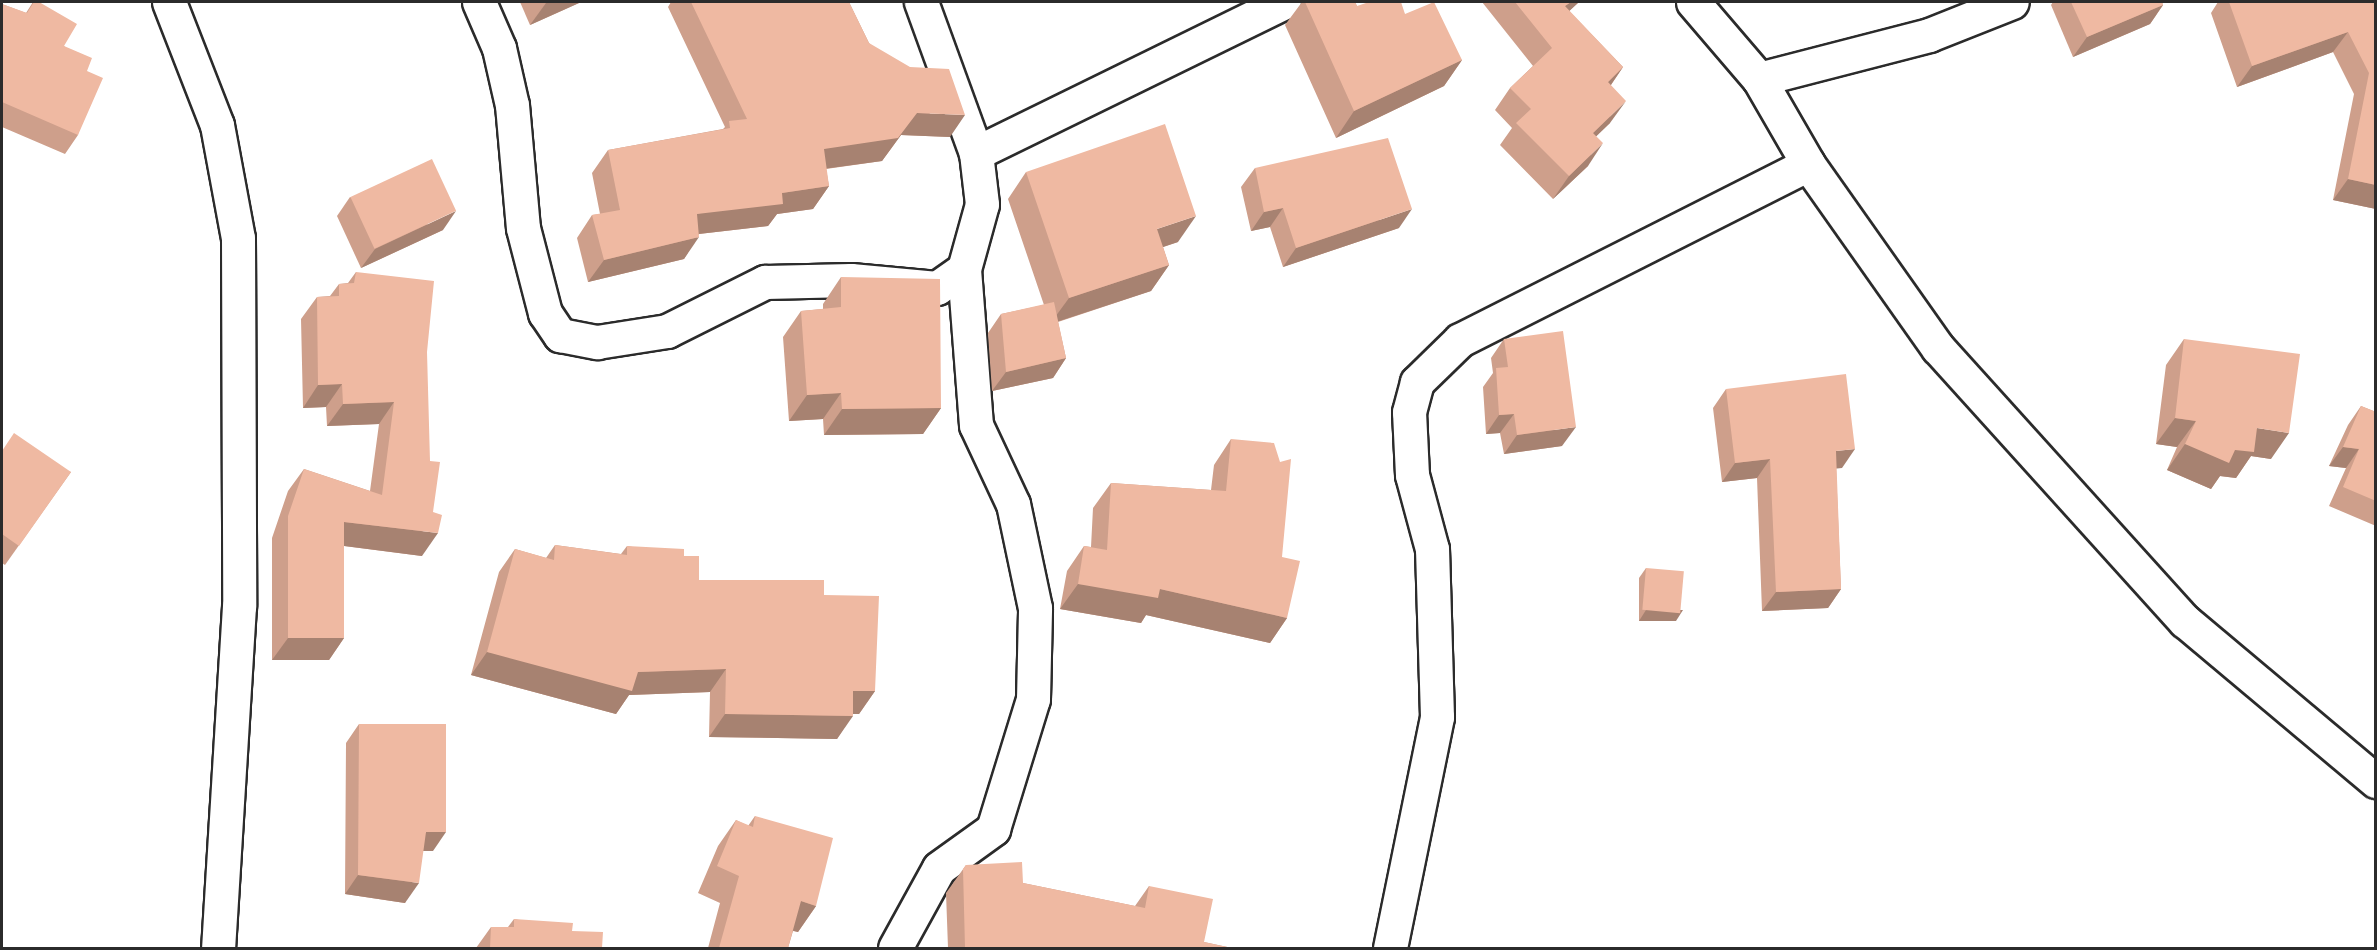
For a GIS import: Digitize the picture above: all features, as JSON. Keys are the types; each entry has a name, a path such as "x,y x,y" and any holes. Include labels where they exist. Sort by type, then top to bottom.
{"street":[{"path":"169,2 217,125 238,238 239,606 218,948"},
{"path":"479,2 499,48 512,105 523,228 545,313 560,335 597,342 667,331 765,282 851,280 937,288 964,269"},
{"path":"895,948 939,868 993,829 1033,699 1035,608 1013,504 976,426 964,269 982,204 976,153 921,2"},
{"path":"976,153 1284,2"},
{"path":"1693,2 1759,79 1808,164 1938,348 2077,507 2186,621 2376,781"},
{"path":"1759,79 1929,35 2012,2"},
{"path":"1390,948 1437,717 1432,549 1412,475 1409,412 1417,382 1460,340 1808,164"}],"building":[{"path":"34,2 39,2 77,24 64,46 92,58 87,71 103,78 78,135 2,102 2,4 27,13"},
{"path":"691,2 849,2 869,43 910,67 949,69 965,115 917,113 898,138 824,149 829,186 782,193 783,204 697,214 699,237 604,260 592,215 620,210 608,150 730,128 729,121 747,119"},
{"path":"1305,2 1355,2 1357,6 1369,2 1401,2 1405,14 1434,2 1462,60 1354,111"},
{"path":"1515,2 1571,2 1565,6 1623,67 1608,82 1626,101 1593,133 1603,143 1569,176 1516,123 1531,109 1510,88 1552,48"},
{"path":"2071,2 2162,2 2163,5 2087,37"},
{"path":"2229,2 2376,2 2376,185 2348,179 2369,73 2348,32 2252,66"},
{"path":"1165,124 1196,216 1157,229 1169,265 1069,298 1026,172"},
{"path":"1388,138 1412,209 1296,248 1283,208 1264,212 1255,168"},
{"path":"432,159 456,211 375,249 350,197"},
{"path":"356,272 434,281 427,352 430,461 440,462 433,512 442,515 438,533 344,522 344,638 288,638 288,516 304,469 382,495 394,402 343,404 342,384 318,385 317,297 339,296 339,284 354,283"},
{"path":"841,277 940,279 941,408 842,409 841,393 807,395 801,311 841,307"},
{"path":"1054,302 1066,358 1006,372 1001,314"},
{"path":"1563,331 1576,427 1517,435 1514,414 1499,415 1496,368 1508,367 1504,339"},
{"path":"2184,339 2300,354 2289,433 2257,428 2254,452 2235,450 2229,463 2185,444 2196,421 2175,418"},
{"path":"1846,374 1855,449 1836,451 1841,589 1776,592 1770,459 1735,463 1726,389"},
{"path":"2361,406 2376,412 2376,501 2343,487 2359,449 2343,447"},
{"path":"14,433 71,472 19,546 2,534 2,451"},
{"path":"1231,439 1274,443 1280,462 1291,459 1282,557 1300,561 1287,618 1160,589 1158,598 1078,584 1084,546 1107,550 1111,483 1226,491"},
{"path":"555,545 627,555 627,546 684,549 684,556 699,556 699,580 824,580 824,595 879,596 875,691 853,691 853,716 725,714 726,669 638,672 632,691 487,652 515,549 554,560"},
{"path":"1646,568 1684,571 1680,613 1642,610"},
{"path":"359,724 446,724 446,832 426,832 419,883 358,875"},
{"path":"755,816 833,838 816,906 801,901 788,948 719,948 739,876 717,866 736,820 753,827"},
{"path":"1022,862 1023,883 1145,908 1149,886 1213,899 1204,942 1232,948 965,948 963,869 966,865"},
{"path":"514,919 573,923 572,931 603,932 602,948 490,948 491,927 514,927"}]}
